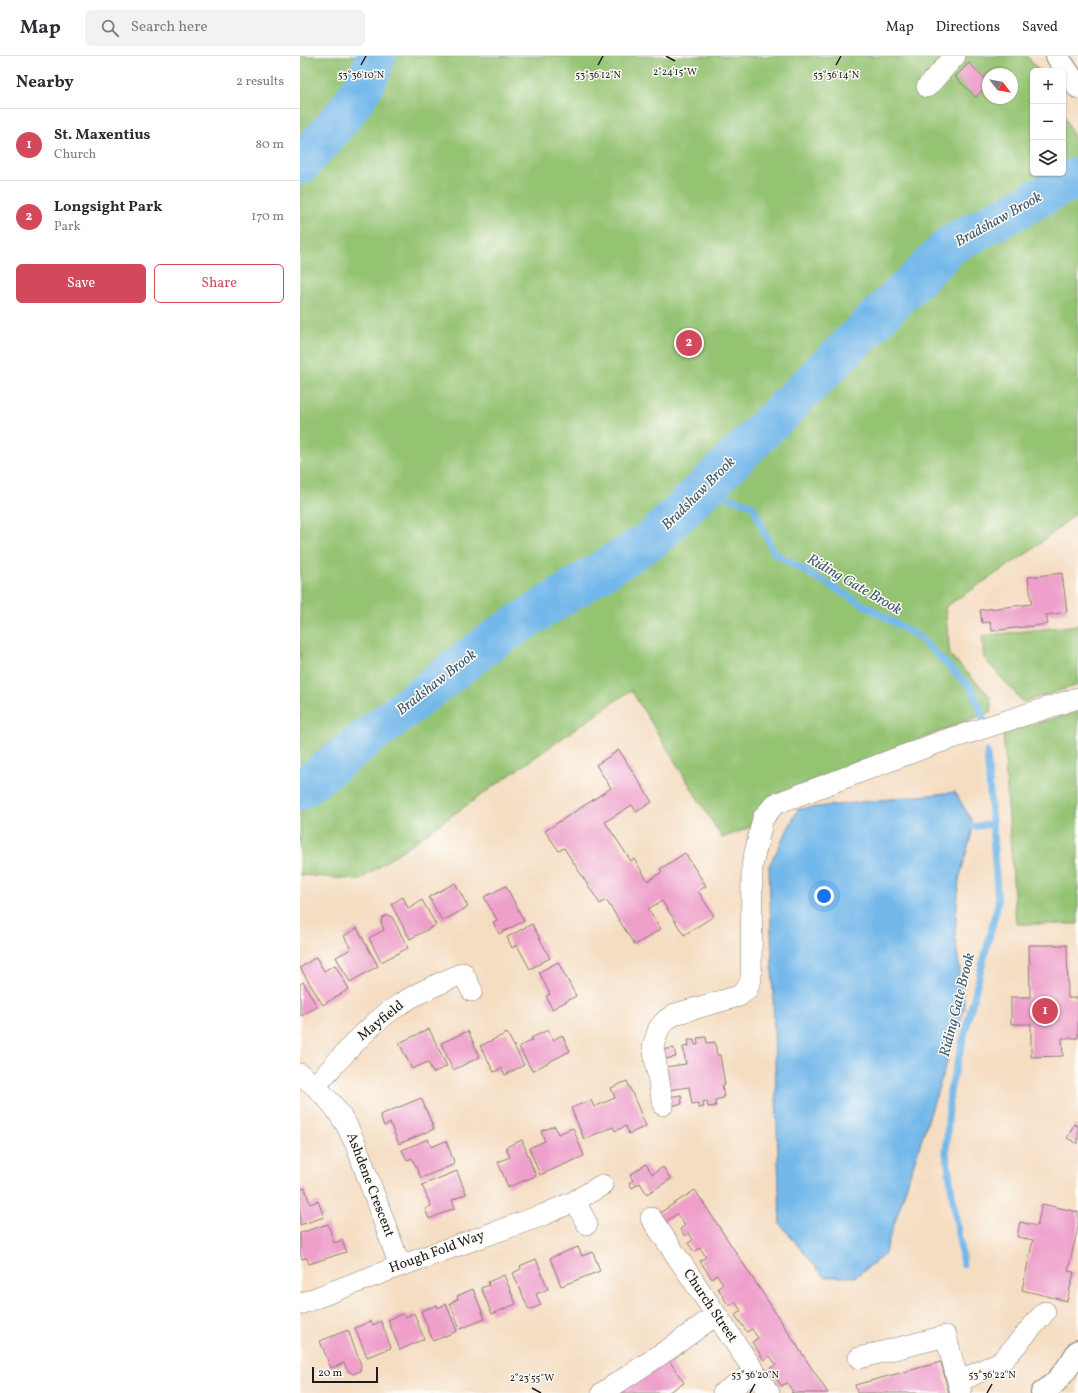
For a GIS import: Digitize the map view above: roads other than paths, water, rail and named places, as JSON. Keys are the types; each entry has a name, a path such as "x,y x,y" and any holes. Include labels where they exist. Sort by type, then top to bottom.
{"main road":[{"path":"1057,56 1078,87"},
{"path":"1042,1393 1059,1378 1070,1365 1078,1351"}],"street":[{"path":"927,87 955,56"},
{"path":"664,1105 653,1046 659,1028 666,1020 675,1014 739,996 747,989 752,979 752,866 763,818 775,804 937,743 1078,698"},
{"name":"Mayfield","path":"307,1080 356,1041 383,1016 403,1002 463,973 472,991"},
{"name":"Ashdene Crescent","path":"307,1080 333,1105 346,1124 358,1152 400,1266"},
{"name":"Hough Fold Way","path":"300,1304 543,1214 575,1201 602,1185"},
{"path":"575,1201 587,1224"},
{"name":"Church Street","path":"651,1218 769,1393"},
{"path":"859,1358 946,1336 960,1387 1002,1361 1045,1312"},
{"path":"602,1393 666,1351 716,1315"},
{"path":"723,1393 755,1372"}],"water":[{"path":"955,792 972,821 972,832 959,880 955,937 965,1007 884,1255 855,1277 824,1277 780,1224 769,866 798,809"}],"waterway":[{"name":"Bradshaw Brook","path":"300,165 333,128 354,100 371,71 376,56"},
{"name":"Bradshaw Brook","path":"300,790 493,640 654,538 952,244 1078,177"},
{"name":"Riding Gate Brook","path":"704,490 752,505 774,553 919,637 972,689 984,719"},
{"name":"Riding Gate Brook","path":"963,1264 946,1153 950,1091 998,903 987,752"},
{"path":"971,827 992,824"}],"place":[{"name":"Longsight Park","path":"689,343"},
{"name":"St. Maxentius","path":"1045,1011"}]}
